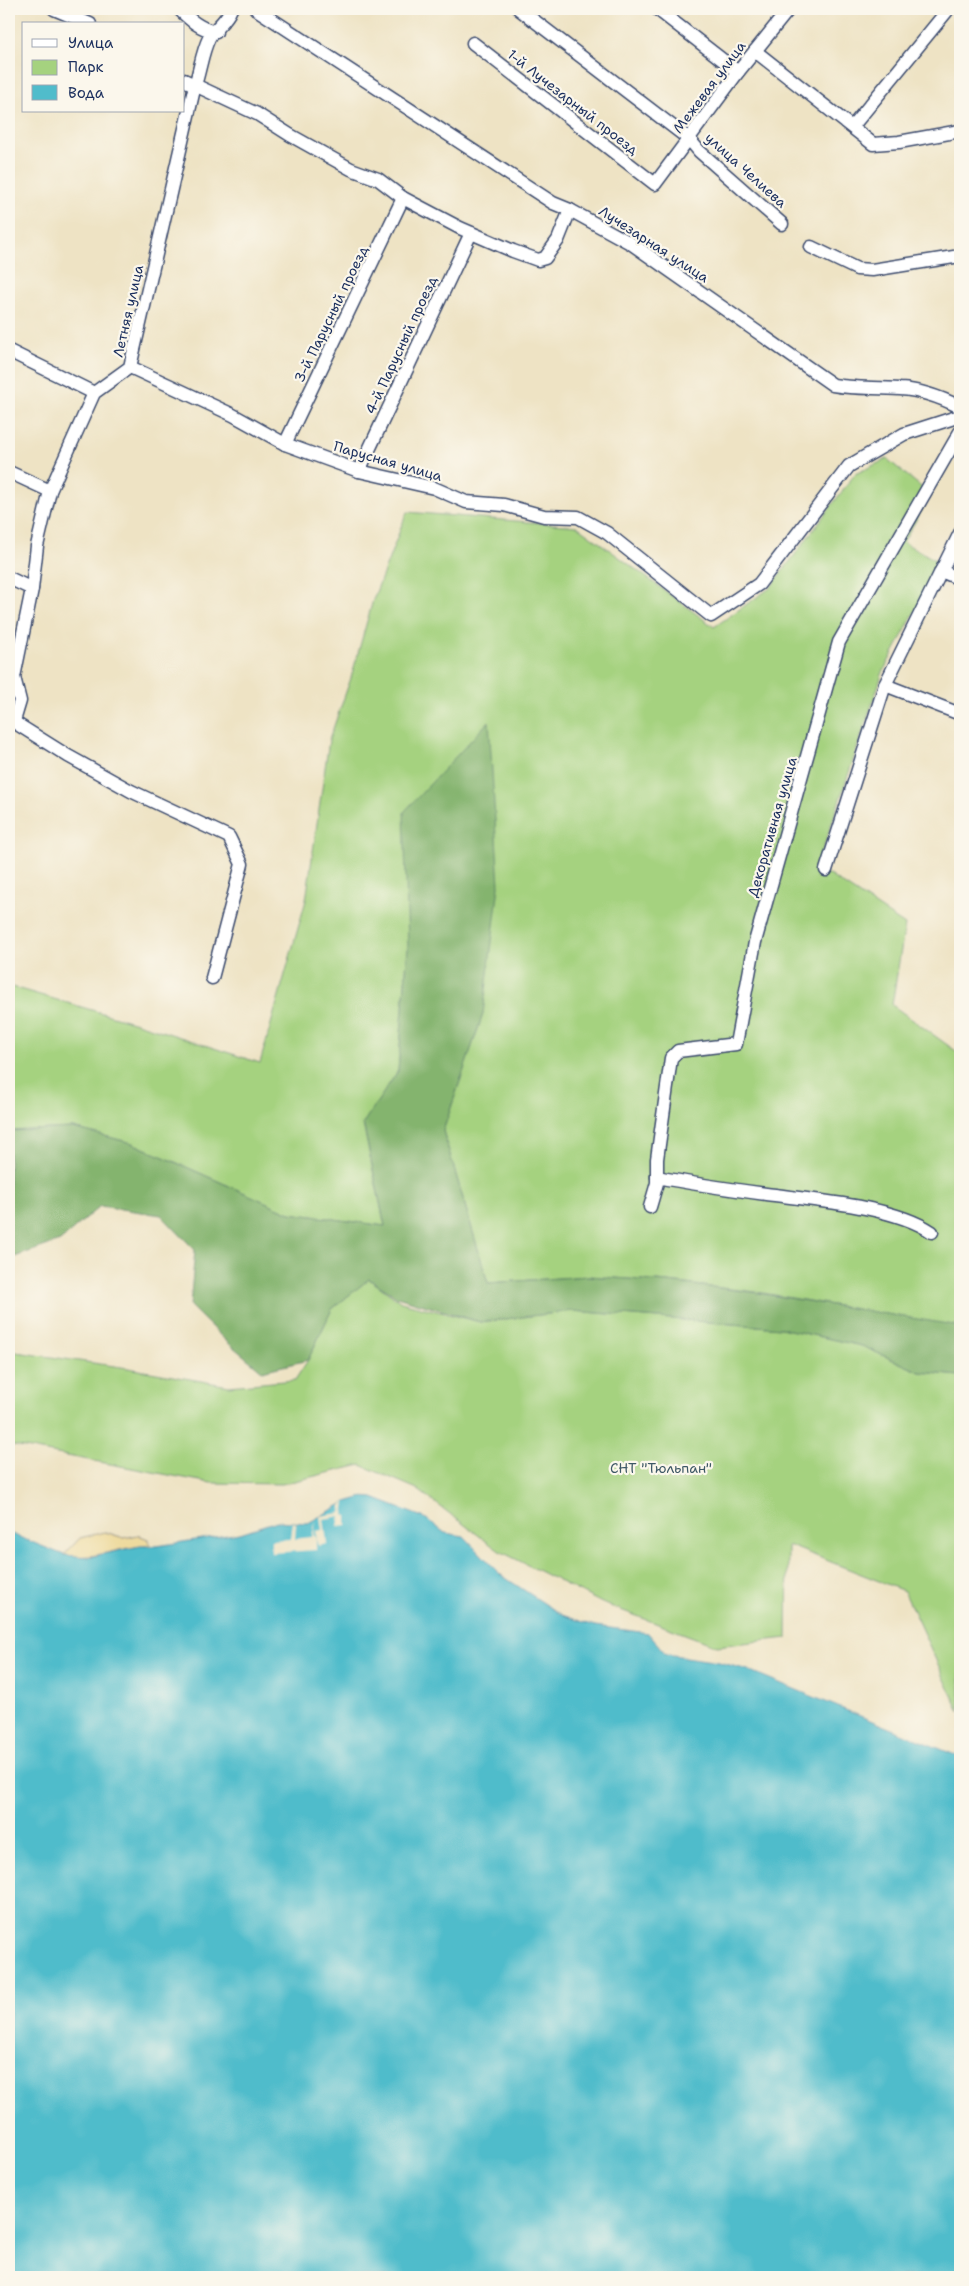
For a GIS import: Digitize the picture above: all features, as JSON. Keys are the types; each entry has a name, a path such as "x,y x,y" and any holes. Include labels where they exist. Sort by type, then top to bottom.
{"street":[{"path":"54,9 85,22"},
{"path":"179,9 191,21 216,32"},
{"name":"Летняя улица","path":"185,106 190,82 207,43 224,23 231,9"},
{"name":"Лучезарная улица","path":"256,9 553,203 570,210 632,244 833,385 851,388 902,389 942,398 960,407"},
{"name":"улица Челиева","path":"519,9 689,138 699,151 782,224"},
{"path":"656,9 738,72"},
{"name":"Межевая улица","path":"655,184 738,72 789,9"},
{"path":"852,127 947,11 944,9"},
{"name":"1-й Лучезарный проезд","path":"473,43 655,184"},
{"path":"755,51 873,144 899,142 960,131"},
{"path":"190,82 257,114 290,135 351,168 378,179 403,198 471,233 538,260 545,258 551,253 570,210"},
{"name":"Летняя улица","path":"11,720 20,701 11,676 32,590 37,546 50,491 94,394 130,367 184,112"},
{"name":"3-й Парусный проезд","path":"285,444 403,198"},
{"name":"4-й Парусный проезд","path":"359,471 471,233"},
{"path":"811,247 857,269 872,270 960,256"},
{"path":"9,351 94,394"},
{"name":"Парусная улица","path":"130,367 233,415 285,444 359,471 434,488 466,502 504,506 544,516 578,517 607,533 711,616 759,584 849,466 904,434 960,416"},
{"name":"Декоративная улица","path":"650,1207 657,1177 657,1159 671,1058 678,1051 736,1044 755,942 839,642 960,432"},
{"path":"9,472 50,491"},
{"path":"826,870 885,685 941,571 957,549 960,533"},
{"path":"941,571 960,578"},
{"path":"9,578 32,590"},
{"path":"885,685 960,714"},
{"path":"11,720 68,756 131,791 228,838 242,864 212,978"},
{"path":"657,1177 705,1186 859,1207 918,1223 932,1232"}],"green space":[{"path":"887,459 931,495 903,542 941,563 883,672 817,867 905,925 892,1005 960,1054 960,1327 757,1292 668,1282 588,1276 488,1283 443,1131 483,1014 408,947 398,1071 363,1124 385,1226 290,1213 132,1143 73,1128 9,1131 9,986 140,1024 260,1063 306,900 329,740 351,678 373,600 407,512 577,526 714,627 770,588 855,474"},
{"path":"489,721 499,886 483,1014 443,1131 488,1283 588,1276 668,1282 752,1292 960,1326 960,1376 920,1372 862,1346 781,1328 573,1311 480,1322 397,1297 369,1279 332,1309 308,1360 262,1371 226,1341 190,1306 195,1250 161,1215 100,1206 60,1241 9,1259 9,1131 73,1128 132,1143 290,1213 385,1226 363,1123 398,1071 408,947 404,812"},
{"name":"СНТ \"Тюльпан\"","path":"369,1279 401,1302 480,1322 573,1311 781,1328 862,1346 920,1372 960,1376 960,1712 904,1591 788,1545 787,1638 717,1646 602,1603 498,1550 417,1489 361,1465 282,1484 211,1483 9,1445 9,1351 128,1368 229,1386 295,1380 308,1360 332,1309"}],"sand":[{"path":"105,1532 124,1538 138,1535 148,1539 150,1546 128,1548 97,1555 64,1555 80,1538"}],"water":[{"path":"363,1497 373,1498 425,1518 445,1533 464,1536 501,1575 562,1615 595,1626 648,1633 666,1654 719,1662 748,1670 960,1757 960,2277 9,2277 9,1533 64,1555 89,1557 140,1546 157,1546 240,1533 277,1521 308,1523 346,1502"}],"pier":[{"path":"346,1502 344,1515 347,1516 347,1525 338,1526 340,1516 324,1519 327,1544 318,1546 316,1537 316,1550 271,1553 271,1540 291,1539 293,1522 296,1523 295,1539 312,1537 316,1519 314,1536 317,1537 316,1531 322,1530 320,1516 341,1513 342,1504"}]}
